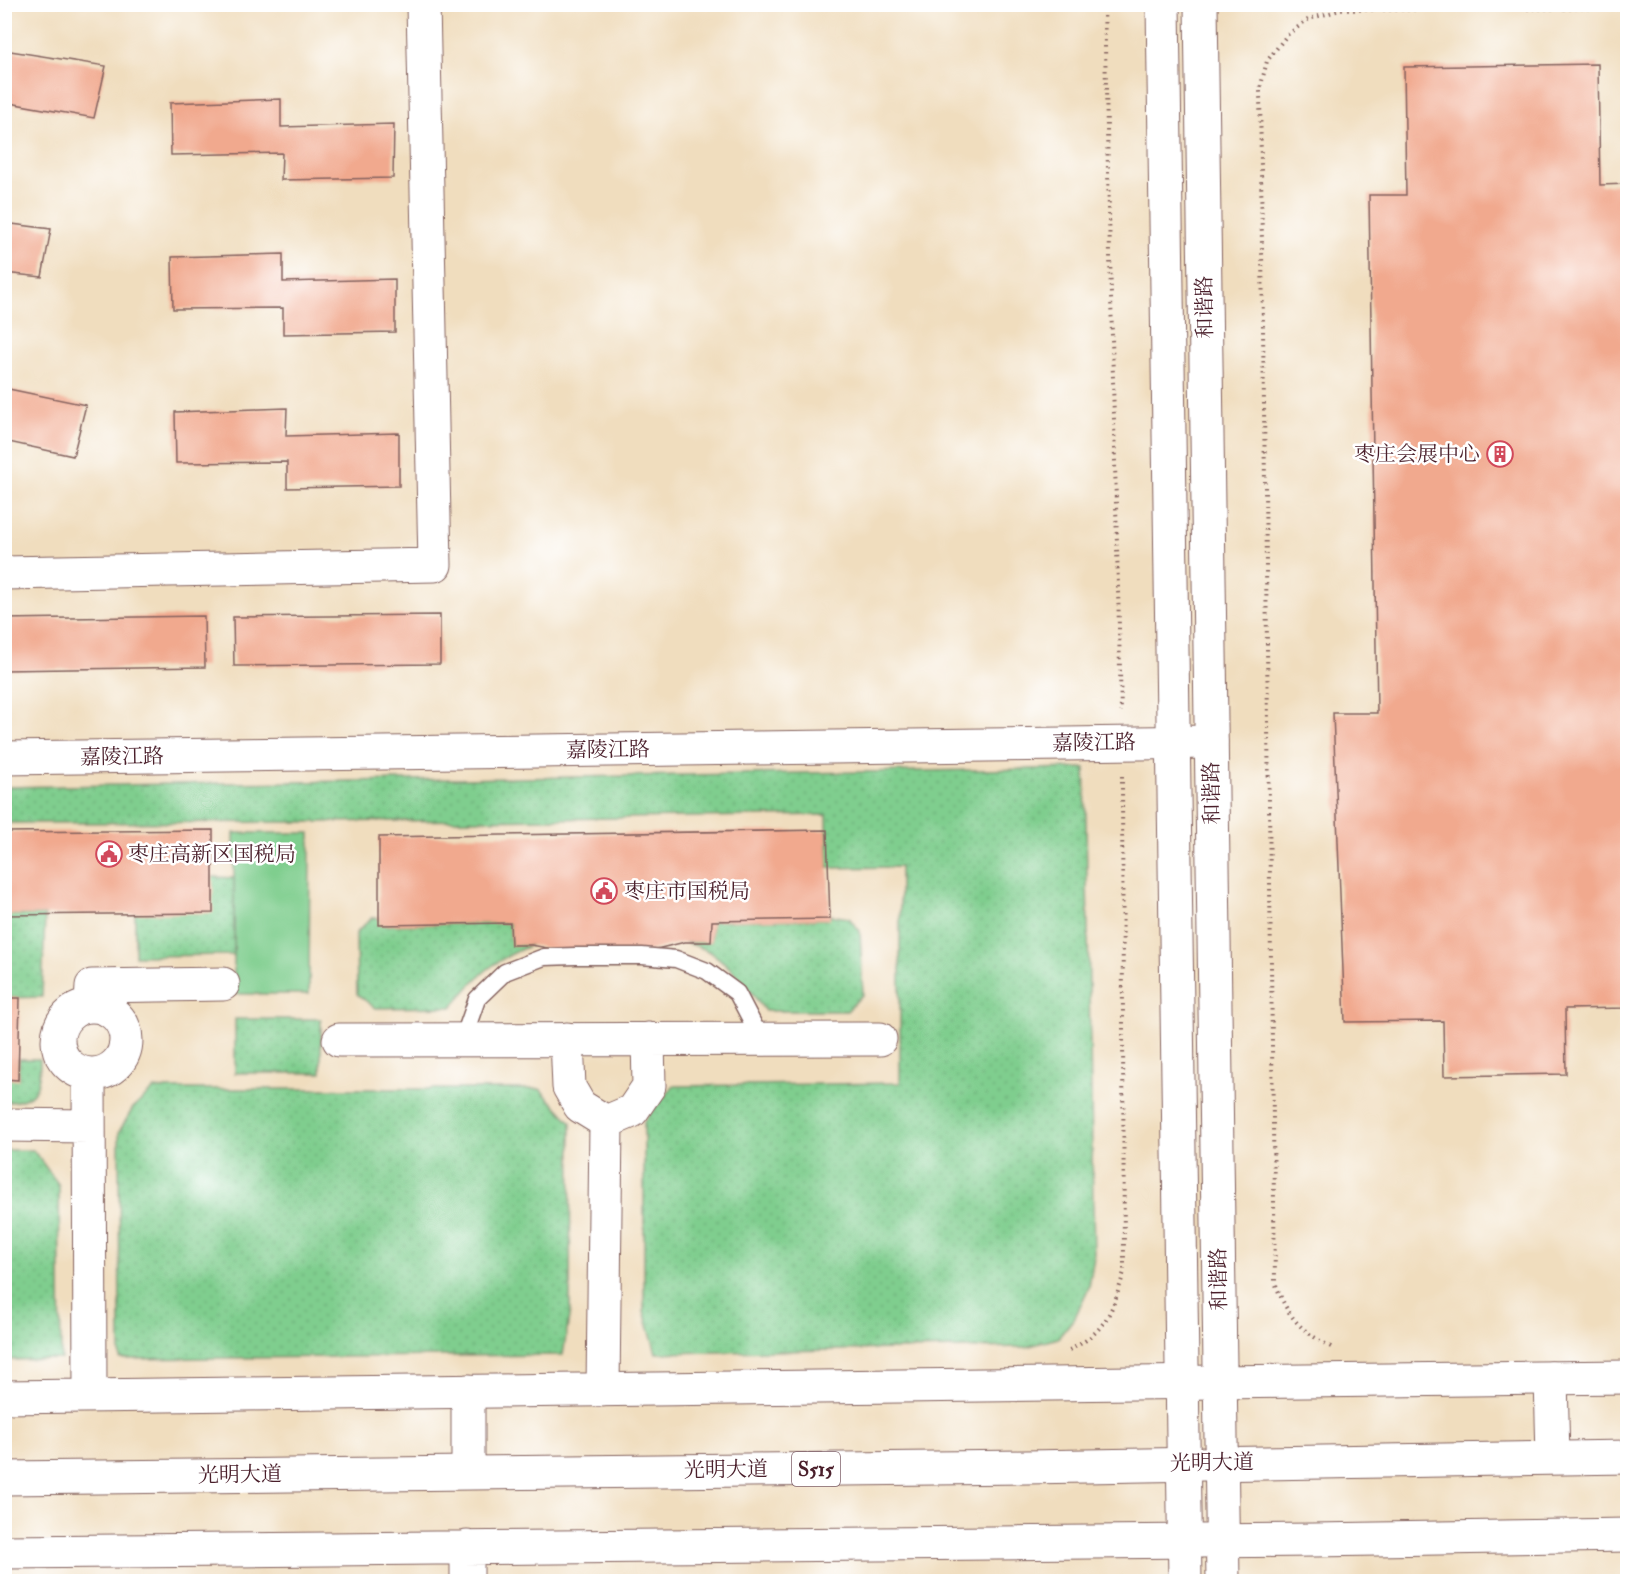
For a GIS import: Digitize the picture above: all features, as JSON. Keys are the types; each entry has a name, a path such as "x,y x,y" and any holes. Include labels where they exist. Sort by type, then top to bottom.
{"main road":[{"path":"4,573 435,565 423,4"},
{"name":"和谐路","path":"1163,4 1185,1581"},
{"name":"和谐路","path":"1201,4 1223,1581"},
{"name":"嘉陵江路","path":"4,758 1211,742"},
{"path":"91,1005 92,986 222,984"},
{"path":"102,1006 112,1011 120,1019 125,1030 124,1052 111,1068 100,1073 88,1074 77,1071 61,1056 57,1045 58,1033 69,1013 79,1007 102,1006"},
{"path":"567,1039 569,1087 580,1106 606,1122"},
{"path":"606,1122 632,1111 649,1086 648,1039"},
{"path":"339,1040 879,1039"},
{"path":"88,1074 90,1396"},
{"path":"603,1390 606,1122"},
{"path":"4,1125 88,1126"},
{"path":"4,1396 1628,1377"},
{"path":"1551,1378 1553,1458"},
{"path":"468,1391 468,1473"},
{"name":"光明大道","path":"4,1478 1628,1457"},
{"path":"4,1552 1628,1535"},
{"path":"467,1547 467,1581"}],"lane":[{"path":"463,1039 477,999 505,972 544,957 575,956 642,956 676,959 707,971 737,993 761,1039"}],"path":[{"path":"1104,4 1122,743 1124,1272"},
{"path":"1337,1351 1297,1325 1283,1304 1275,1282 1260,89 1267,61 1287,35 1309,19 1340,10 1628,8"}],"green space":[{"path":"1085,768 1094,1257 1089,1287 1075,1317 1058,1338 1026,1347 656,1353 644,1311 644,1121 674,1086 900,1083 900,867 828,868 827,815 321,822 5,823 4,787"},
{"path":"234,833 310,833 309,994 234,994"},
{"path":"213,877 234,878 234,955 135,956 135,914"},
{"path":"5,915 45,915 42,997 5,998"},
{"path":"830,915 849,918 860,931 863,994 847,1011 765,1011 740,978 725,963 708,951 685,942 711,942 712,921 829,919"},
{"path":"371,918 380,918 380,925 510,923 511,945 531,945 506,957 487,970 452,1007 375,1008 357,994 356,933"},
{"path":"235,1019 321,1019 321,1073 235,1073"},
{"path":"19,1059 40,1059 37,1085 30,1096 5,1102 5,1079 18,1079"},
{"path":"154,1089 540,1089 571,1122 570,1311 563,1355 120,1359 119,1132 133,1108"},
{"path":"4,1150 33,1150 59,1185 61,1359 5,1360"}],"building":[{"path":"4,50 106,66 94,118 4,102"},
{"name":"枣庄会展中心","path":"1598,64 1600,185 1628,184 1628,1008 1565,1009 1566,1074 1444,1076 1443,1021 1345,1022 1333,713 1377,713 1369,195 1406,195 1404,67"},
{"path":"281,99 281,127 394,124 393,178 281,180 282,153 171,155 170,103"},
{"path":"4,223 51,229 42,277 4,273"},
{"path":"283,254 283,282 395,279 395,332 283,334 283,308 173,309 172,257"},
{"path":"4,388 86,405 73,456 4,441"},
{"path":"287,408 286,436 399,433 399,486 287,488 287,462 176,463 175,412"},
{"path":"440,615 440,664 234,666 233,617"},
{"path":"204,616 205,667 4,670 4,619"},
{"name":"枣庄高新区国税局","path":"213,830 213,913 4,915 4,832"},
{"name":"枣庄市国税局","path":"827,830 830,919 712,921 711,942 685,942 640,953 581,954 531,945 511,945 510,923 379,925 379,837"},
{"path":"4,998 20,998 18,1080 4,1079"}],"place":[{"name":"枣庄会展中心","path":"1500,454"},
{"name":"枣庄高新区国税局","path":"109,854"},
{"name":"枣庄市国税局","path":"604,891"}]}
